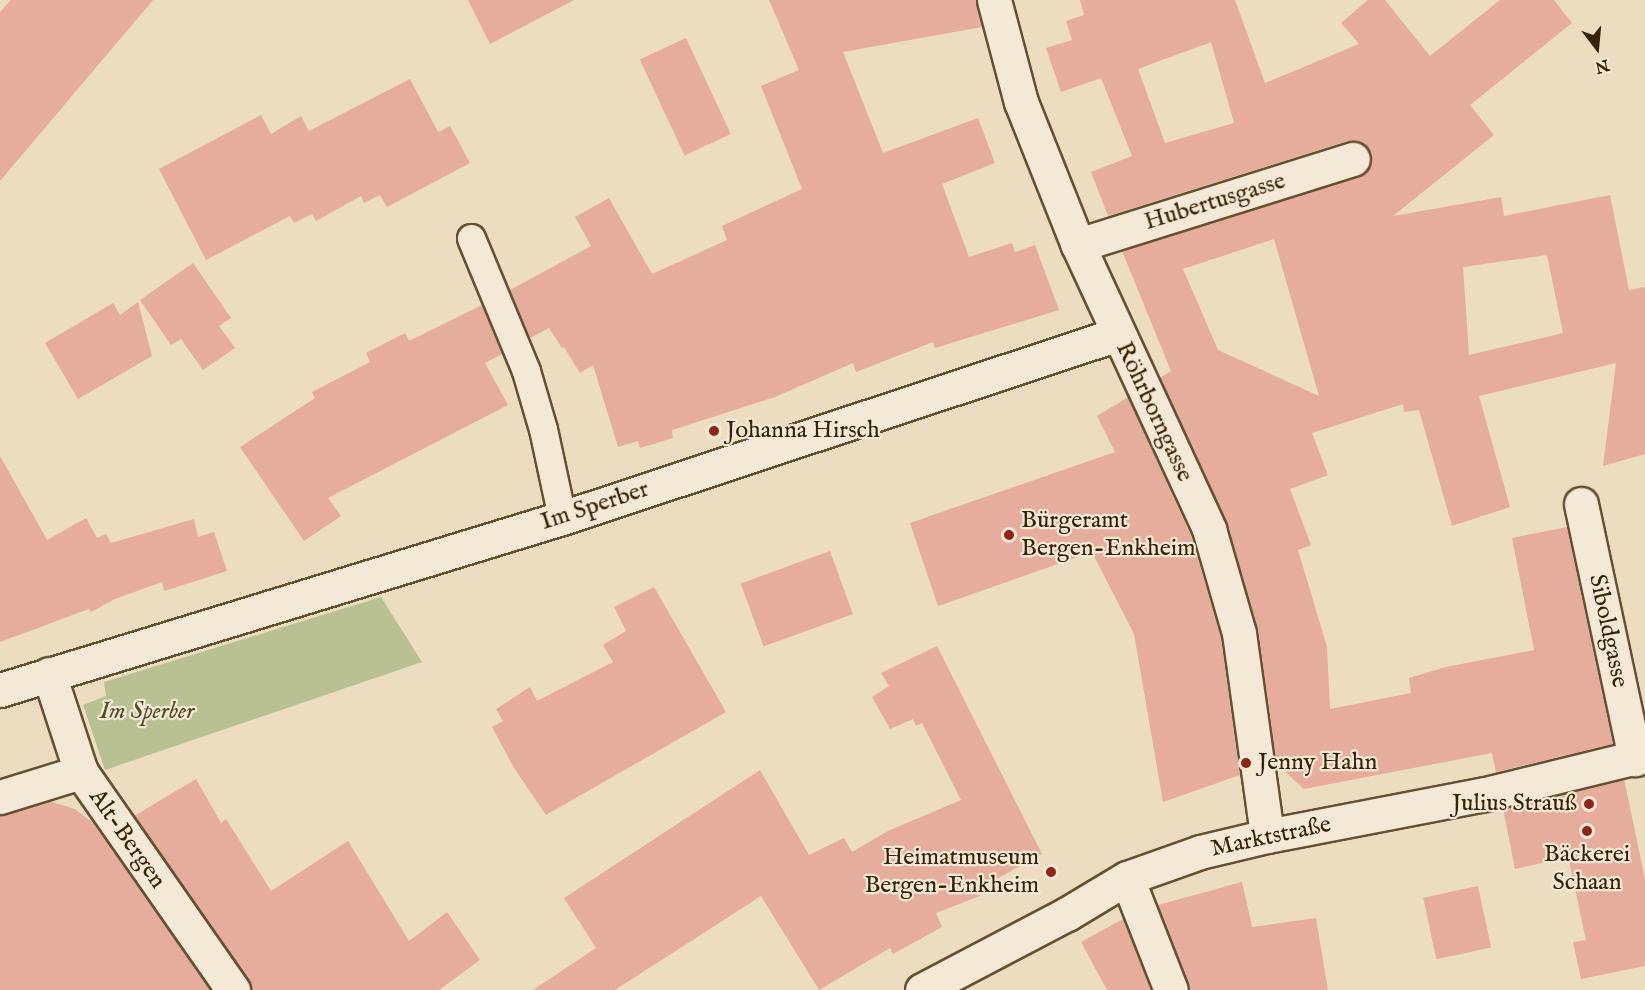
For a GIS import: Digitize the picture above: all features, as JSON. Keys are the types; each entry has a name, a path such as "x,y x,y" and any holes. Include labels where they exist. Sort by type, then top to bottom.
{"street":[{"name":"Röhrborngasse","path":"993,0 1021,102 1078,245 1209,530 1239,633 1267,836"},
{"name":"Hubertusgasse","path":"1078,245 1353,159"},
{"name":"Im Sperber","path":"0,690 562,518 1118,334"},
{"name":"Siboldgasse","path":"1581,504 1640,757"},
{"name":"Alt-Bergen","path":"49,674 81,772 233,990"},
{"name":"Marktstraße","path":"922,990 1067,914 1127,878 1200,852 1267,836 1485,794 1640,757"},
{"path":"0,797 81,772"},
{"path":"1127,878 1171,990"}],"lane":[{"path":"471,238 526,371 543,429 562,518"}],"green space":[{"name":"Im Sperber","path":"381,597 422,662 105,770 83,705 106,696 104,682"}],"building":[{"path":"11,0 153,0 0,181 0,12"},
{"path":"468,0 574,0 490,44"},
{"path":"769,0 976,0 982,27 843,52 883,153 978,118 995,163 942,184 969,257 1012,243 1015,252 1035,245 1059,310 935,348 933,342 856,372 853,363 775,397 672,430 673,438 640,448 638,441 618,447 593,365 580,373 549,328 530,338 510,290 591,246 575,217 609,198 652,274 727,240 722,226 802,189 761,86 799,70"},
{"path":"1080,0 1235,0 1265,83 1359,44 1341,23 1368,0 1385,0 1430,56 1500,0 1554,0 1572,23 1470,105 1494,135 1393,216 1501,197 1504,216 1610,195 1629,290 1645,287 1645,454 1603,466 1616,363 1479,396 1510,507 1452,526 1419,410 1404,412 1403,404 1312,433 1328,475 1290,489 1311,545 1298,550 1327,647 1330,709 1411,693 1409,678 1446,667 1534,650 1512,538 1567,527 1613,744 1496,772 1492,753 1304,789 1276,763 1258,630 1227,524 1160,378 1171,371 1122,251 1359,177 1367,171 1371,164 1371,154 1365,145 1357,141 1347,141 1108,216 1091,172 1132,156 1101,78 1061,92 1046,48 1072,40 1066,21 1084,15","holes":["1211,42 1234,123 1165,143 1138,69","1274,239 1319,396 1218,350 1183,269","1547,255 1563,333 1469,355 1463,267"]},
{"path":"686,38 731,134 685,156 640,60"},
{"path":"410,79 438,132 450,126 470,163 387,207 380,195 364,203 361,196 316,221 312,214 294,223 290,216 206,260 159,169 261,115 271,134 301,116 309,131"},
{"path":"193,263 231,318 219,326 235,348 203,370 181,339 171,345 140,300"},
{"path":"138,302 152,356 78,399 45,343 113,303 120,315"},
{"path":"482,305 502,354 485,363 508,405 328,498 341,516 304,541 240,447 315,398 312,392 370,362 366,353 405,333 409,341"},
{"path":"1128,397 1191,536 1221,637 1240,775 1163,802 1134,634 1092,552 938,606 910,523 1115,452 1097,416"},
{"path":"0,456 47,540 86,518 97,538 106,534 111,543 194,519 198,537 214,532 227,571 164,591 162,582 115,599 91,612 89,609 0,642"},
{"path":"830,551 853,614 764,646 741,583"},
{"path":"654,587 726,712 546,815 514,768 492,727 503,721 496,709 530,687 537,701 613,662 603,645 626,631 614,607"},
{"path":"937,646 1042,854 977,890 980,896 936,913 942,927 893,954 890,948 819,990 761,896 615,990 533,990 596,948 564,898 760,770 809,855 844,838 852,852 888,831 961,800 922,723 916,726 913,719 890,729 872,697 889,686 881,673"},
{"path":"196,779 221,823 226,819 271,891 348,841 409,941 447,912 480,960 439,990 251,990 248,979 134,816"},
{"path":"1624,779 1645,879 1645,966 1581,979 1573,942 1586,940 1568,857 1515,869 1503,809"},
{"path":"49,801 75,809 93,823 210,990 0,990 0,815"},
{"path":"1242,882 1252,927 1316,918 1328,990 1189,990 1158,905"},
{"path":"1478,886 1491,948 1436,959 1423,898"},
{"path":"1123,919 1151,990 1107,990 1081,942"}],"place":[{"name":"Johanna Hirsch","path":"714,431"},
{"name":"Bürgeramt Bergen-Enkheim","path":"1009,535"},
{"name":"Jenny Hahn","path":"1246,763"},
{"name":"Julius Strauß","path":"1589,804"},
{"name":"Bäckerei Schaan","path":"1587,831"},
{"name":"Heimatmuseum Bergen-Enkheim","path":"1051,872"}]}
